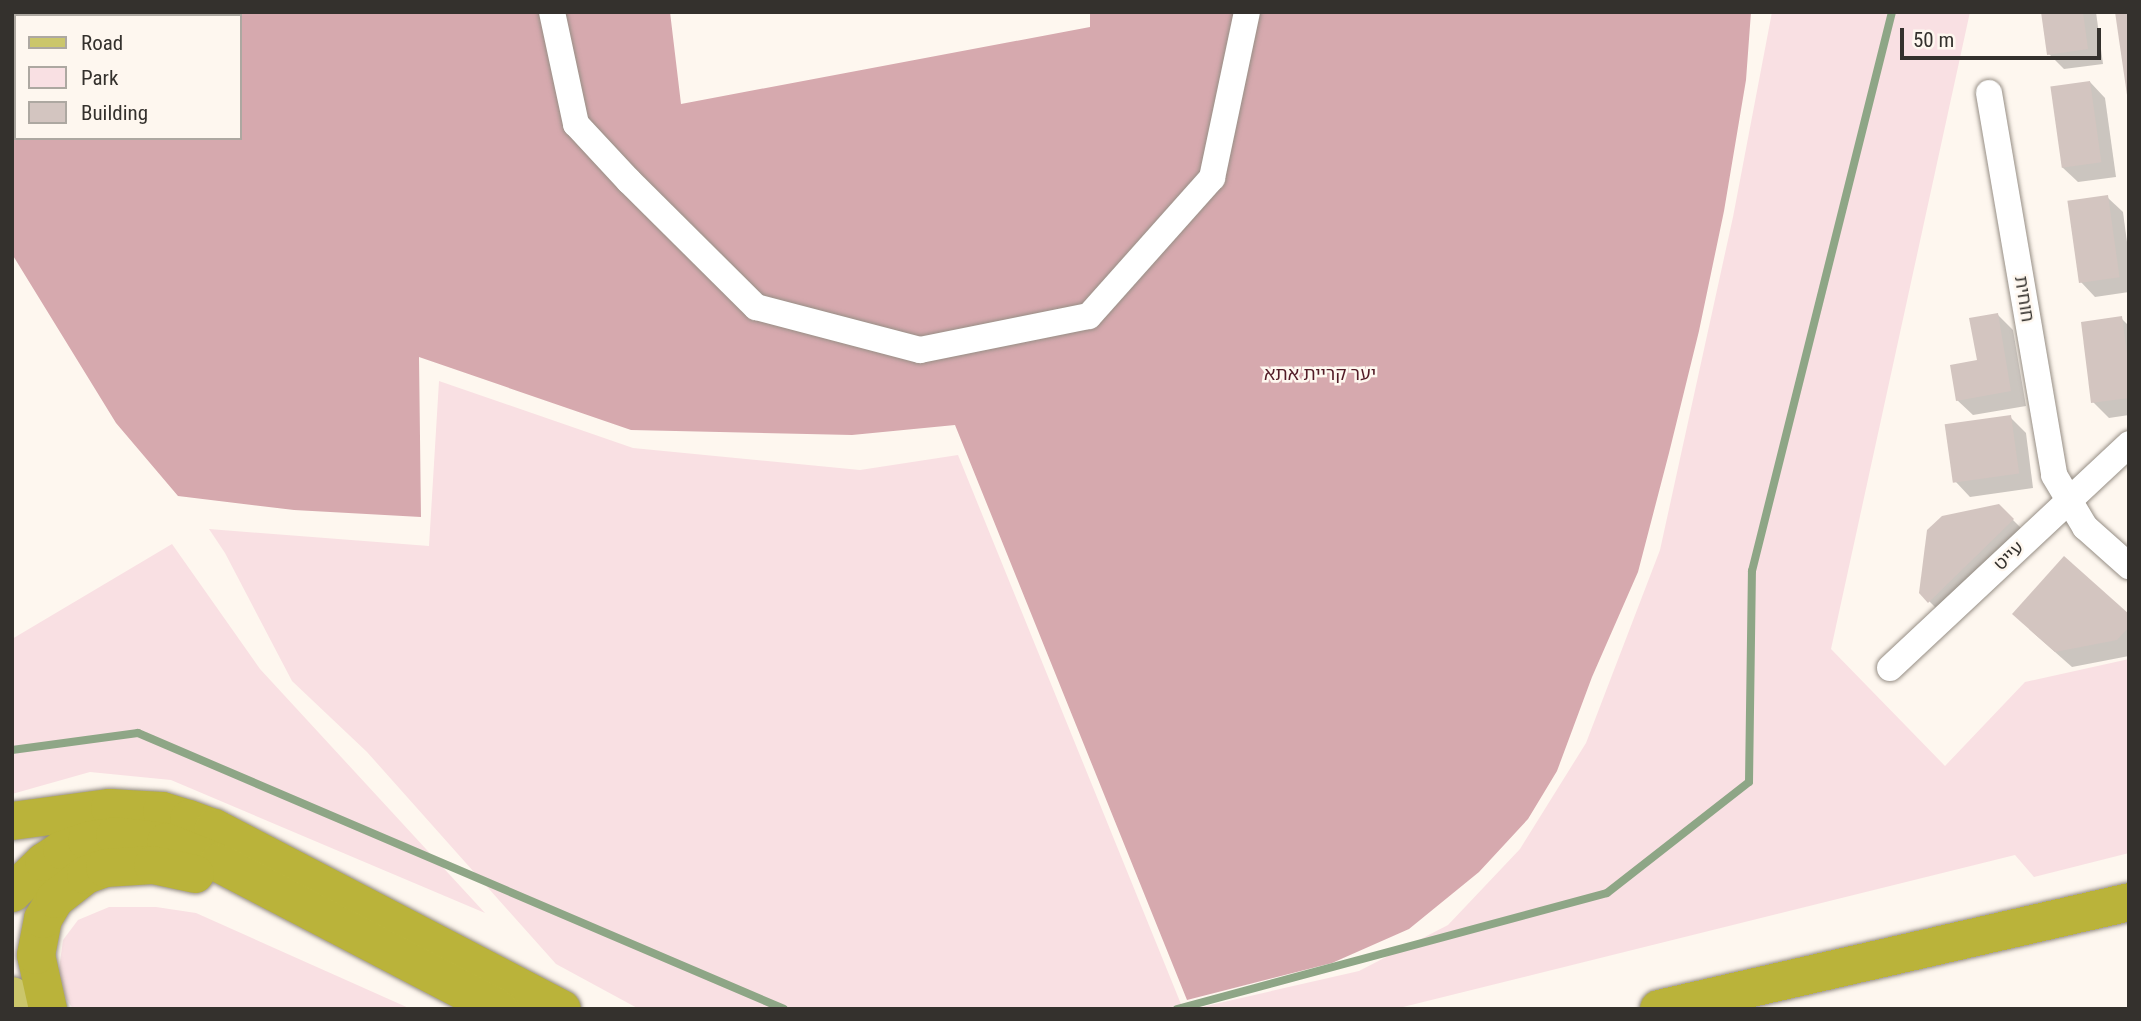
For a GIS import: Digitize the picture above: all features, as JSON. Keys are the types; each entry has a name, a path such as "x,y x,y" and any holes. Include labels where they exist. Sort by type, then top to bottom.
{"highway":[{"path":"12,821 110,808 162,811 189,819 214,828 562,1009"},
{"path":"12,892 44,862 62,850 115,836 142,837 166,842 218,863 499,1009"},
{"path":"48,1009 36,955 43,919 55,899 70,885 105,868 172,866 342,928"},
{"path":"1659,1009 2129,902"}],"main road":[{"path":"12,996 20,1009"}],"street":[{"path":"552,12 576,124 629,181 756,307 920,350 1089,316 1212,178 1247,12"},
{"name":"חוחית","path":"1990,93 2054,475 2085,527 2129,566"},
{"name":"עייט","path":"1890,668 2129,444"}],"green space":[{"name":"יער קריית אתא","path":"12,12 670,12 681,104 1090,27 1090,12 1751,12 1746,80 1724,211 1699,331 1669,453 1638,572 1592,677 1557,771 1528,819 1479,872 1409,929 1332,963 1187,1000 955,425 852,435 631,430 419,357 421,517 294,510 178,496 116,423 12,254"},
{"path":"1772,12 1970,12 1831,649 1945,766 2025,682 2129,659 2129,853 2034,877 2015,855 1395,1009 1193,1009 1359,971 1448,925 1520,849 1586,743 1660,550 1733,217"},
{"path":"439,381 633,448 860,470 958,455 1183,1009 639,1009 556,964 367,752 292,681 225,553 209,529 429,546"},
{"path":"172,544 260,669 485,913 171,780 90,772 12,794 12,639"},
{"path":"109,907 156,907 196,913 411,1009 73,1009 64,995 59,970 63,940 78,920"}],"building":[{"path":"2041,12 2083,12 2088,49 2047,55"},
{"path":"2115,12 2129,12 2129,95 2127,95"},
{"path":"2090,81 2101,162 2062,168 2050,87"},
{"path":"2108,195 2120,277 2079,283 2067,201"},
{"path":"1998,313 2011,391 1956,401 1950,365 1977,360 1969,318"},
{"path":"2122,316 2129,368 2129,398 2091,403 2081,322"},
{"path":"2011,415 2019,473 1953,483 1945,424"},
{"path":"1999,504 2014,519 1928,603 1919,593 1927,530 1942,516"},
{"path":"2064,556 2129,614 2129,627 2117,640 2055,652 2012,614"}],"waterway":[{"path":"1177,1009 1607,893 1749,782 1752,571 1892,12"},
{"path":"12,750 138,733 784,1009"}]}
